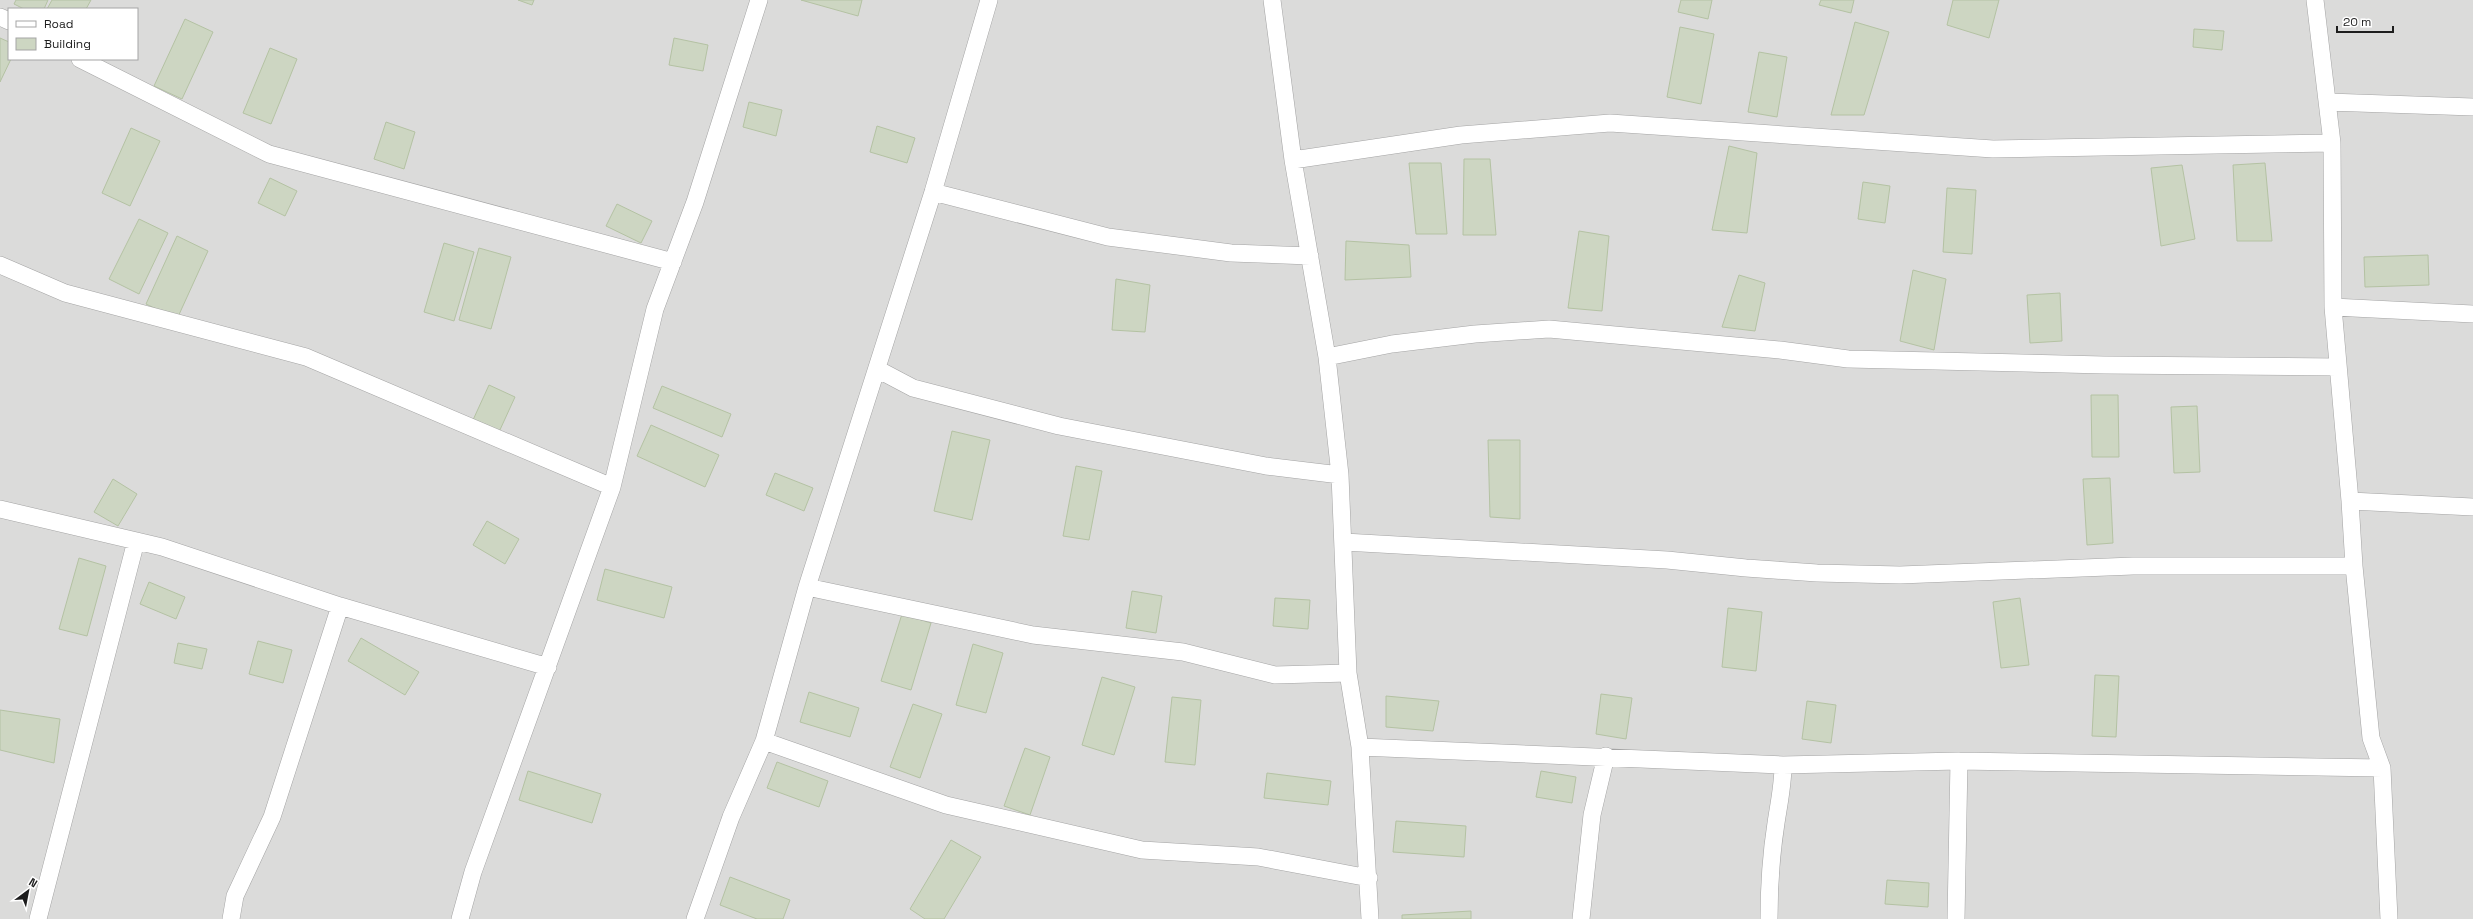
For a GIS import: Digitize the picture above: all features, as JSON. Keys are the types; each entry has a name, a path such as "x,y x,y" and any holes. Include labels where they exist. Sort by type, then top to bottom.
{"street":[{"path":"460,919 473,872 612,488 655,309 695,202 759,0"},
{"path":"698,917 730,817 764,741 807,587 933,192 989,0"},
{"path":"1272,0 1293,160 1328,357 1340,475 1344,542 1348,673 1360,747 1369,878 1370,919"},
{"path":"2315,0 2332,143 2333,307 2350,501 2354,566 2371,738 2382,768 2389,919"},
{"path":"82,60 270,154 673,262"},
{"path":"2328,102 2473,107"},
{"path":"1293,160 1461,135 1610,123 1993,149 2332,143"},
{"path":"933,192 1108,237 1231,253 1310,256"},
{"path":"0,265 65,293 306,357 612,488"},
{"path":"2333,307 2473,314"},
{"path":"1328,357 1392,344 1475,334 1549,328 1848,358 2104,365 2338,367"},
{"path":"877,370 913,388 1059,426 1266,466 1340,475"},
{"path":"2350,501 2473,507"},
{"path":"0,509 136,541 225,566 340,606 548,667"},
{"path":"38,919 136,541"},
{"path":"1344,542 1667,560 1817,573 1900,575 2133,566 2354,566"},
{"path":"807,587 1033,635 1183,652 1275,675 1348,673"},
{"path":"231,919 235,896 272,816 340,606"},
{"path":"764,741 946,805 1142,850 1258,857 1369,878"},
{"path":"1360,747 1606,756 1783,765 1959,761 2382,768"},
{"path":"1581,919 1592,816 1606,756"},
{"path":"1956,919 1959,761"},
{"path":"1769,919 1769,882 1776,824 1783,788 1783,765"}],"shaded area":[{"path":"0,0 2473,0 2473,919 0,919"}],"building":[{"path":"16,0 48,0 44,8 22,8 14,4"},
{"path":"52,0 91,0 87,8 48,8"},
{"path":"518,0 534,0 532,5"},
{"path":"801,0 862,0 858,16"},
{"path":"1681,0 1712,0 1708,19 1678,12"},
{"path":"1821,0 1854,0 1851,13 1819,5"},
{"path":"1953,0 1999,0 1989,38 1947,25"},
{"path":"185,19 213,32 182,99 154,86"},
{"path":"1855,22 1889,32 1864,115 1831,115"},
{"path":"1680,27 1714,34 1701,104 1667,97"},
{"path":"2194,29 2224,31 2222,50 2193,47"},
{"path":"0,38 8,42 8,60 11,60 0,82"},
{"path":"674,38 708,45 703,71 669,65"},
{"path":"270,48 297,59 271,124 243,113"},
{"path":"1759,52 1787,57 1777,117 1748,112"},
{"path":"749,102 782,110 776,136 743,127"},
{"path":"386,122 415,132 404,169 374,159"},
{"path":"877,126 915,138 907,163 870,152"},
{"path":"131,128 160,141 130,206 102,193"},
{"path":"1729,146 1757,153 1747,233 1712,230"},
{"path":"1464,159 1490,159 1496,235 1463,235"},
{"path":"1409,163 1441,163 1447,234 1416,234"},
{"path":"2265,163 2272,241 2237,241 2233,165"},
{"path":"2182,165 2195,239 2161,246 2151,168"},
{"path":"270,178 297,191 285,216 258,203"},
{"path":"1863,182 1890,186 1885,223 1858,219"},
{"path":"1947,188 1976,190 1972,254 1943,252"},
{"path":"617,204 652,221 641,243 606,226"},
{"path":"139,219 168,233 139,294 109,279"},
{"path":"1579,231 1609,236 1602,311 1568,308"},
{"path":"177,236 208,251 177,319 146,304"},
{"path":"1346,241 1409,245 1411,277 1345,280"},
{"path":"444,243 474,252 454,321 424,312"},
{"path":"479,248 511,257 491,329 459,320"},
{"path":"2428,255 2429,285 2365,287 2364,257"},
{"path":"1913,270 1946,279 1934,350 1900,341"},
{"path":"1739,275 1765,283 1755,331 1722,327"},
{"path":"1116,279 1150,285 1145,332 1112,330"},
{"path":"2060,293 2062,341 2030,343 2027,295"},
{"path":"489,385 515,397 499,432 473,420"},
{"path":"662,386 731,414 722,437 653,408"},
{"path":"2091,395 2118,395 2119,457 2092,457"},
{"path":"2197,406 2200,472 2174,473 2171,407"},
{"path":"651,425 719,455 705,487 637,456"},
{"path":"952,431 990,440 972,520 934,511"},
{"path":"1488,440 1520,440 1520,519 1490,517"},
{"path":"1076,466 1102,471 1089,540 1063,536"},
{"path":"775,473 813,488 804,511 766,495"},
{"path":"2110,478 2113,543 2087,545 2083,479"},
{"path":"113,479 137,494 118,526 94,512"},
{"path":"487,521 519,539 505,564 473,545"},
{"path":"79,558 106,566 87,636 59,629"},
{"path":"605,569 672,587 664,618 597,600"},
{"path":"149,582 185,597 176,619 140,604"},
{"path":"1132,591 1162,596 1156,633 1126,628"},
{"path":"1275,598 1310,600 1308,629 1273,626"},
{"path":"2020,598 2029,665 2001,668 1993,602"},
{"path":"1728,608 1762,612 1756,671 1722,667"},
{"path":"902,614 931,623 911,690 881,681"},
{"path":"361,638 419,672 405,695 348,661"},
{"path":"258,641 292,650 283,683 249,674"},
{"path":"178,643 207,649 202,669 174,663"},
{"path":"973,644 1003,653 986,713 956,705"},
{"path":"2095,675 2119,676 2116,737 2092,736"},
{"path":"1102,677 1135,687 1114,755 1082,745"},
{"path":"809,692 859,708 850,737 800,722"},
{"path":"1601,694 1632,698 1626,739 1596,734"},
{"path":"1386,696 1439,701 1433,731 1386,727"},
{"path":"1172,697 1201,700 1195,765 1165,762"},
{"path":"1807,701 1836,705 1831,743 1802,739"},
{"path":"913,704 942,714 920,778 890,767"},
{"path":"0,710 60,719 54,763 0,750"},
{"path":"1025,748 1050,757 1030,815 1004,806"},
{"path":"777,762 828,781 819,807 767,788"},
{"path":"528,771 601,794 592,823 519,800"},
{"path":"1541,771 1576,777 1572,803 1536,797"},
{"path":"1267,773 1331,781 1328,805 1264,798"},
{"path":"1396,821 1466,826 1464,857 1393,852"},
{"path":"951,840 981,857 944,919 925,919 910,909"},
{"path":"730,877 790,900 783,919 757,919 720,905"},
{"path":"1887,880 1929,883 1928,907 1885,904"},
{"path":"1471,911 1471,919 1402,919 1402,915"}]}
